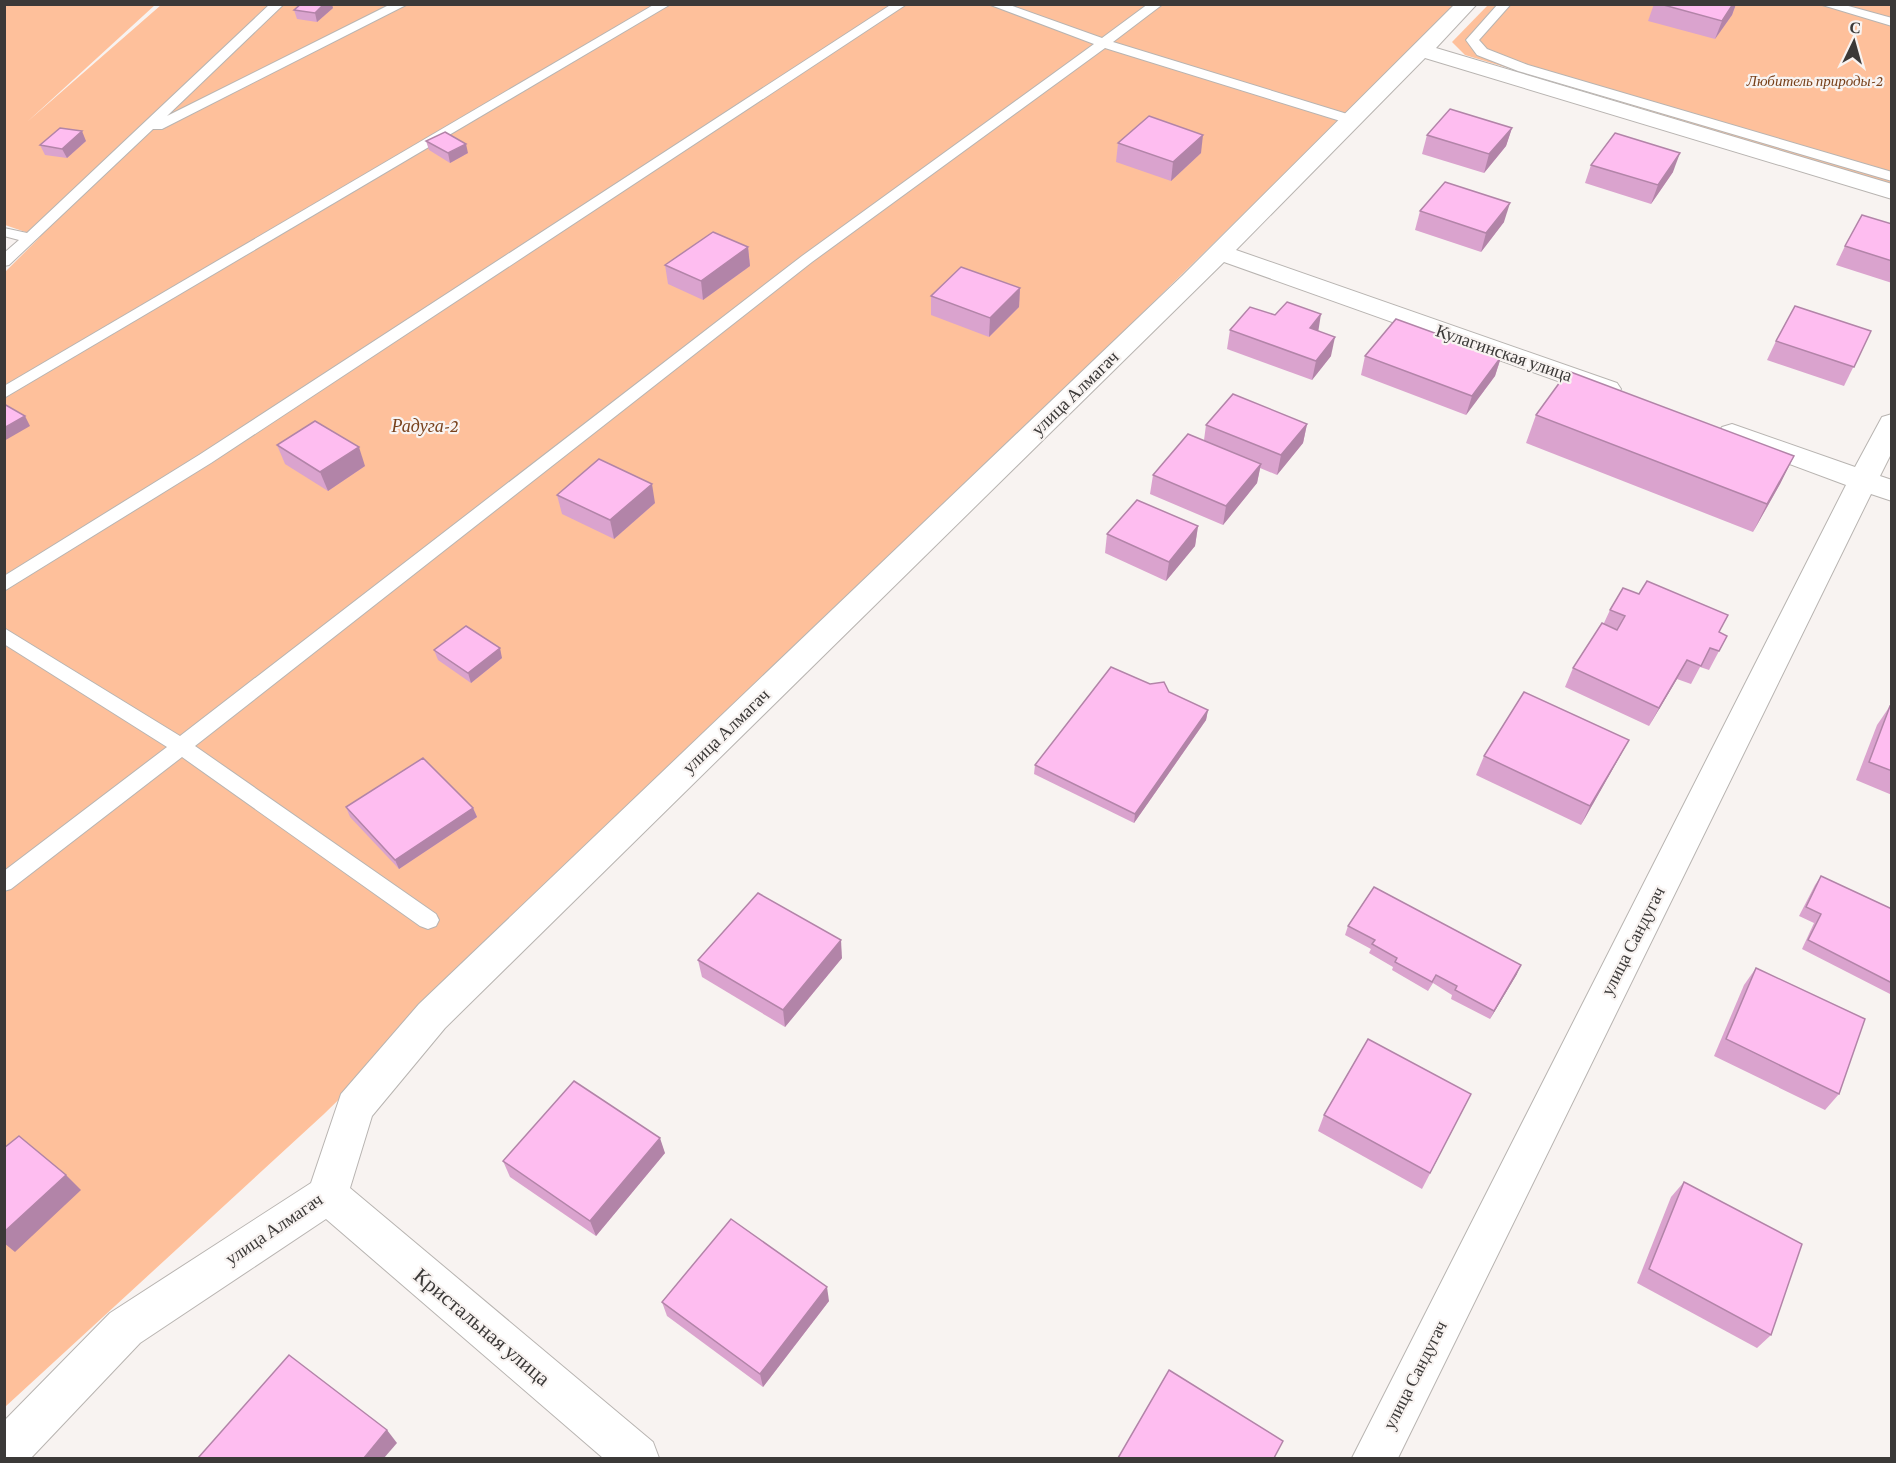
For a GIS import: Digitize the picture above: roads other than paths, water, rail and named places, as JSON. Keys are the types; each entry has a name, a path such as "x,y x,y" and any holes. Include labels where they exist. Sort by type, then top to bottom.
{"street":[{"name":"улица Алмагач","path":"4,1454 125,1328 328,1195 355,1107 432,1016 1218,252 1467,4"},
{"path":"1421,50 1892,192"},
{"name":"Кулагинская улица","path":"1218,252 1631,398"},
{"name":"улица Сандугач","path":"1374,1458 1877,486 1892,423"},
{"path":"1709,425 1877,486"},
{"name":"Кристальная улица","path":"328,1195 637,1458"}],"lane":[{"path":"4,262 278,4"},
{"path":"139,135 402,4"},
{"path":"4,393 665,4"},
{"path":"4,585 205,459 901,4"},
{"path":"994,4 1106,44 1352,120"},
{"path":"4,883 183,747 807,259 1106,44 1157,4"},
{"path":"1505,4 1472,40 1482,52 1545,75 1892,177"},
{"path":"1826,4 1892,22"},
{"path":"4,232 30,238"},
{"path":"4,634 183,747 428,920"}],"park label":[{"name":"Любитель природы-2","path":"1815,81"},
{"name":"Радуга-2","path":"425,426"}]}
